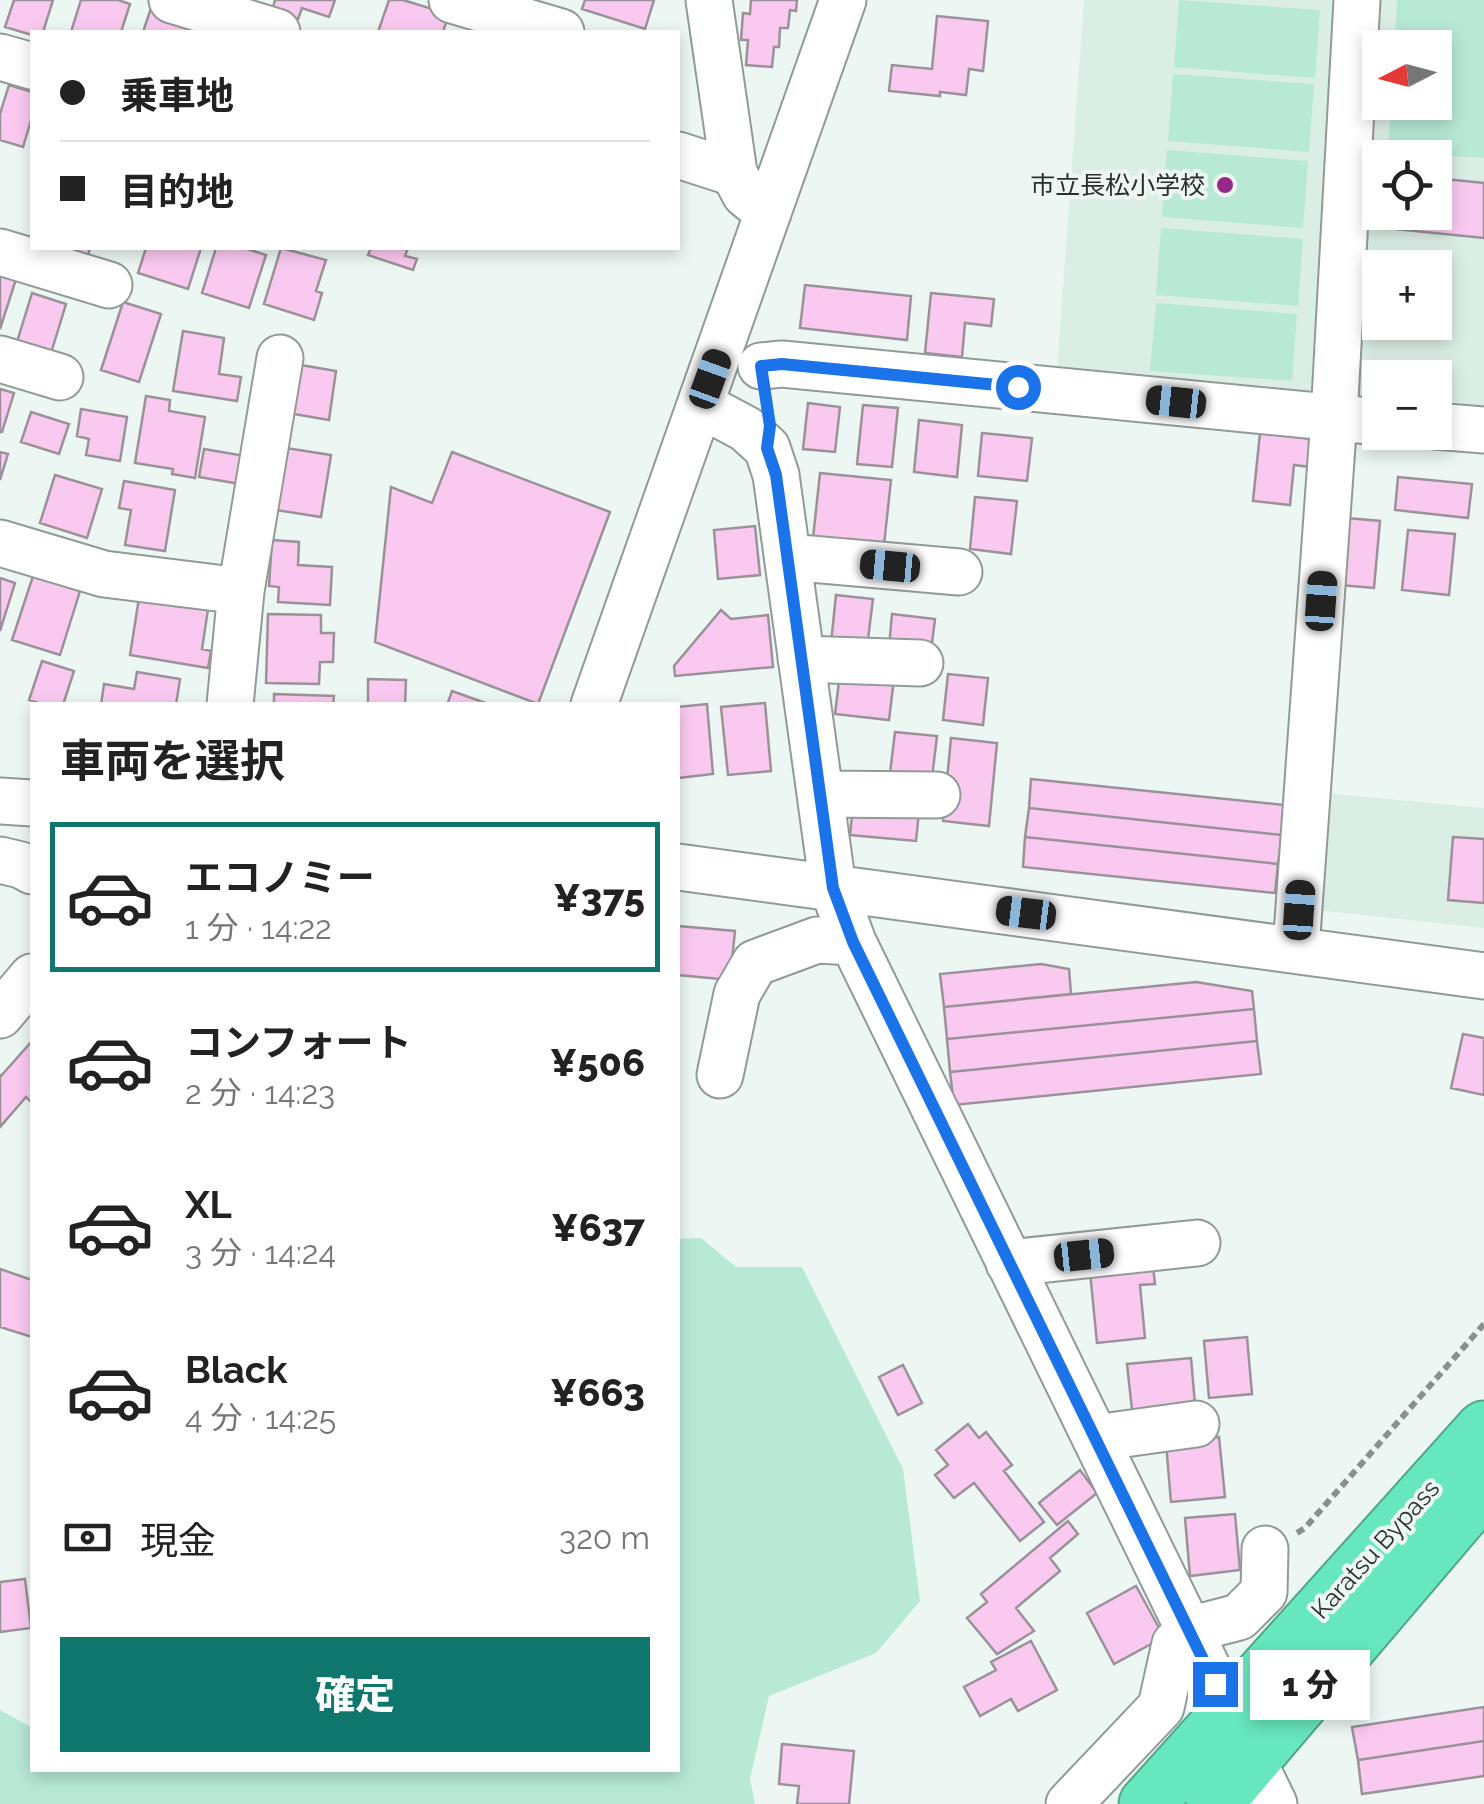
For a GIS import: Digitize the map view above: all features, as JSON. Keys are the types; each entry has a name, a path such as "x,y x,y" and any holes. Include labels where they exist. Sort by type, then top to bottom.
{"highway":[{"name":"Karatsu Bypass","path":"1147,1804 1484,1429"},
{"name":"Karatsu Bypass","path":"1214,1804 1263,1782 1484,1488"}],"street":[{"path":"172,0 270,30"},
{"path":"452,0 554,30"},
{"path":"710,0 734,173 745,194 768,214"},
{"path":"595,702 843,0"},
{"path":"1296,949 1334,418 1358,0"},
{"path":"0,56 30,65"},
{"path":"724,103 738,119 798,128"},
{"path":"680,157 734,173"},
{"path":"0,252 109,285"},
{"path":"728,328 748,344 761,366 770,426 767,448 776,475 833,888 853,942 1263,1782"},
{"path":"230,702 241,592 280,358"},
{"path":"0,359 60,377"},
{"path":"761,366 782,364 1362,420"},
{"path":"700,405 746,429 767,448"},
{"path":"1452,427 1484,430"},
{"path":"0,543 104,574 241,592"},
{"path":"788,557 959,572"},
{"path":"801,659 920,663"},
{"path":"820,794 937,795"},
{"path":"0,800 30,804"},
{"path":"0,860 30,870"},
{"path":"680,866 1484,976"},
{"path":"720,1074 736,994 755,964 818,940 853,942"},
{"path":"0,1015 30,979"},
{"path":"1010,1263 1196,1243"},
{"path":"1095,1438 1196,1424"},
{"path":"1069,1804 1161,1707 1175,1644 1189,1630 1239,1617 1264,1592 1264,1550"}],"path":[{"path":"1264,1550 1305,1528 1484,1324"}],"shaded area":[{"name":"市立長松小学校","path":"1084,0 1484,0 1484,414 1452,411 1452,360 1362,360 1362,405 1056,382"},
{"path":"1314,792 1484,808 1484,928 1306,909"}],"green space":[{"path":"1179,0 1320,10 1315,78 1174,67"},
{"path":"1397,0 1484,0 1484,158 1452,156 1452,140 1389,140 1390,120 1452,120 1452,30 1395,30"},
{"path":"1173,74 1314,84 1309,152 1168,141"},
{"path":"1167,150 1308,161 1303,228 1162,217"},
{"path":"1161,228 1303,239 1298,306 1156,295"},
{"path":"1156,303 1297,314 1292,381 1150,371"},
{"path":"701,1238 736,1267 802,1267 903,1469 920,1601 876,1653 769,1696 750,1779 755,1804 0,1804 0,1710 30,1726 30,1772 680,1772 680,1239"}],"building":[{"path":"14,0 53,0 44,30 30,30 30,34 5,27"},
{"path":"81,0 118,0 130,4 122,30 72,30"},
{"path":"275,0 335,0 329,17 302,8 298,19 272,11"},
{"path":"389,0 403,0 449,14 444,30 379,30"},
{"path":"585,0 654,0 645,29 582,9"},
{"path":"751,0 797,0 796,11 790,10 788,28 780,28 772,67 746,65 748,40 741,40 743,13 750,14"},
{"path":"151,8 191,21 188,30 144,30"},
{"path":"937,16 988,21 983,71 969,69 966,95 889,91 892,65 932,69"},
{"path":"9,85 30,91 30,124 23,147 0,140 0,114"},
{"path":"1452,180 1484,183 1484,238 1404,230 1452,230"},
{"path":"68,250 90,250 88,256"},
{"path":"145,250 200,250 188,289 138,273"},
{"path":"215,250 250,250 266,255 249,308 202,293"},
{"path":"280,250 326,260 316,291 322,293 314,320 264,304"},
{"path":"370,250 407,250 405,256 417,259 413,270 368,255"},
{"path":"0,271 17,276 0,329"},
{"path":"805,285 911,296 907,340 800,328"},
{"path":"32,293 66,304 51,353 17,342"},
{"path":"931,293 994,299 991,326 965,323 962,357 925,353"},
{"path":"123,302 161,314 139,382 101,370"},
{"path":"183,331 224,338 219,374 241,377 237,401 173,391"},
{"path":"295,364 336,371 329,420 288,413"},
{"path":"0,389 14,393 2,432 0,432"},
{"path":"146,396 170,400 169,411 205,417 195,478 172,474 173,469 135,463"},
{"path":"808,403 840,407 835,452 803,449"},
{"path":"863,405 898,408 892,467 857,464"},
{"path":"81,409 127,417 120,461 86,455 89,439 77,436"},
{"path":"31,412 69,424 59,454 21,442"},
{"path":"919,420 962,425 957,477 914,472"},
{"path":"982,433 1032,438 1027,481 978,476"},
{"path":"1260,433 1321,440 1318,468 1294,465 1290,505 1253,501"},
{"path":"286,448 331,455 321,517 276,510"},
{"path":"204,449 245,456 240,484 199,477"},
{"path":"0,452 8,454 0,480"},
{"path":"452,452 610,512 539,702 375,642 391,487 432,503"},
{"path":"820,473 891,480 884,545 813,538"},
{"path":"55,475 102,489 87,538 40,523"},
{"path":"1398,477 1472,484 1468,518 1395,510"},
{"path":"124,481 175,490 165,551 125,545 131,510 119,508"},
{"path":"975,497 1017,501 1011,554 970,549"},
{"path":"1347,518 1380,521 1374,588 1340,585"},
{"path":"755,526 760,575 718,579 714,530"},
{"path":"1408,530 1455,534 1449,595 1402,590"},
{"path":"272,540 299,542 298,565 332,567 330,605 278,602 279,587 269,586"},
{"path":"33,576 80,591 60,655 12,640"},
{"path":"0,578 15,583 0,631"},
{"path":"836,595 873,599 867,647 831,643"},
{"path":"139,598 208,609 202,649 211,651 208,668 130,655"},
{"path":"721,610 731,619 768,615 773,667 675,676 674,666"},
{"path":"268,614 321,615 321,633 334,633 333,662 320,662 319,684 266,683"},
{"path":"892,614 935,619 931,651 889,647"},
{"path":"42,661 74,671 64,702 29,700"},
{"path":"137,672 180,679 176,702 101,702 104,684 134,689"},
{"path":"840,673 894,679 889,720 835,714"},
{"path":"948,674 988,678 983,725 943,720"},
{"path":"368,679 406,680 405,702 368,702"},
{"path":"452,691 483,702 448,702"},
{"path":"274,694 334,696 333,702 274,702"},
{"path":"765,703 771,771 728,775 721,707"},
{"path":"707,704 713,774 680,778 680,707"},
{"path":"895,732 937,736 932,778 890,773"},
{"path":"951,738 997,743 989,826 943,821"},
{"path":"1031,779 1284,805 1282,835 1029,808"},
{"path":"853,805 919,812 916,841 850,835"},
{"path":"1029,808 1282,835 1278,864 1025,837"},
{"path":"1025,837 1278,864 1275,893 1023,867"},
{"path":"1453,837 1484,839 1484,903 1448,900"},
{"path":"680,926 735,931 730,980 680,975"},
{"path":"1041,964 1069,969 1071,994 944,1007 940,974"},
{"path":"1196,982 1252,991 1254,1009 947,1039 944,1007"},
{"path":"1254,1009 1257,1041 950,1072 947,1039"},
{"path":"1463,1034 1484,1038 1484,1095 1451,1088"},
{"path":"1257,1041 1261,1074 954,1105 950,1072"},
{"path":"30,1043 30,1101 26,1097 0,1127 0,1075"},
{"path":"1153,1266 1155,1284 1140,1285 1145,1338 1097,1343 1090,1272"},
{"path":"0,1269 30,1279 30,1336 0,1327"},
{"path":"1247,1337 1252,1394 1209,1398 1204,1341"},
{"path":"1191,1358 1195,1404 1132,1410 1127,1364"},
{"path":"903,1365 922,1403 898,1415 879,1377"},
{"path":"968,1424 979,1438 986,1432 1012,1465 1004,1471 1044,1522 1020,1541 974,1483 954,1498 935,1475 948,1465 936,1450"},
{"path":"1219,1437 1225,1497 1171,1502 1166,1443"},
{"path":"1080,1470 1097,1493 1057,1525 1039,1503"},
{"path":"1235,1514 1240,1570 1190,1576 1185,1518"},
{"path":"1068,1521 1078,1534 1050,1558 1060,1571 1016,1608 1034,1631 997,1654 967,1618 987,1602 981,1594"},
{"path":"25,1579 30,1628 0,1632 0,1582"},
{"path":"1136,1586 1164,1637 1114,1664 1087,1613"},
{"path":"1031,1641 1057,1690 1018,1711 1011,1699 980,1716 964,1687 996,1670 991,1662"},
{"path":"1484,1707 1484,1741 1358,1760 1352,1727"},
{"path":"1484,1741 1484,1776 1362,1794 1358,1760"},
{"path":"782,1744 854,1751 849,1804 797,1804 799,1786 779,1784"}],"place":[{"name":"市立長松小学校","path":"1225,185"}],"route":[{"path":"1018,387 782,364 761,366 770,426 767,448 776,475 833,888 853,942 1215,1684"}]}
